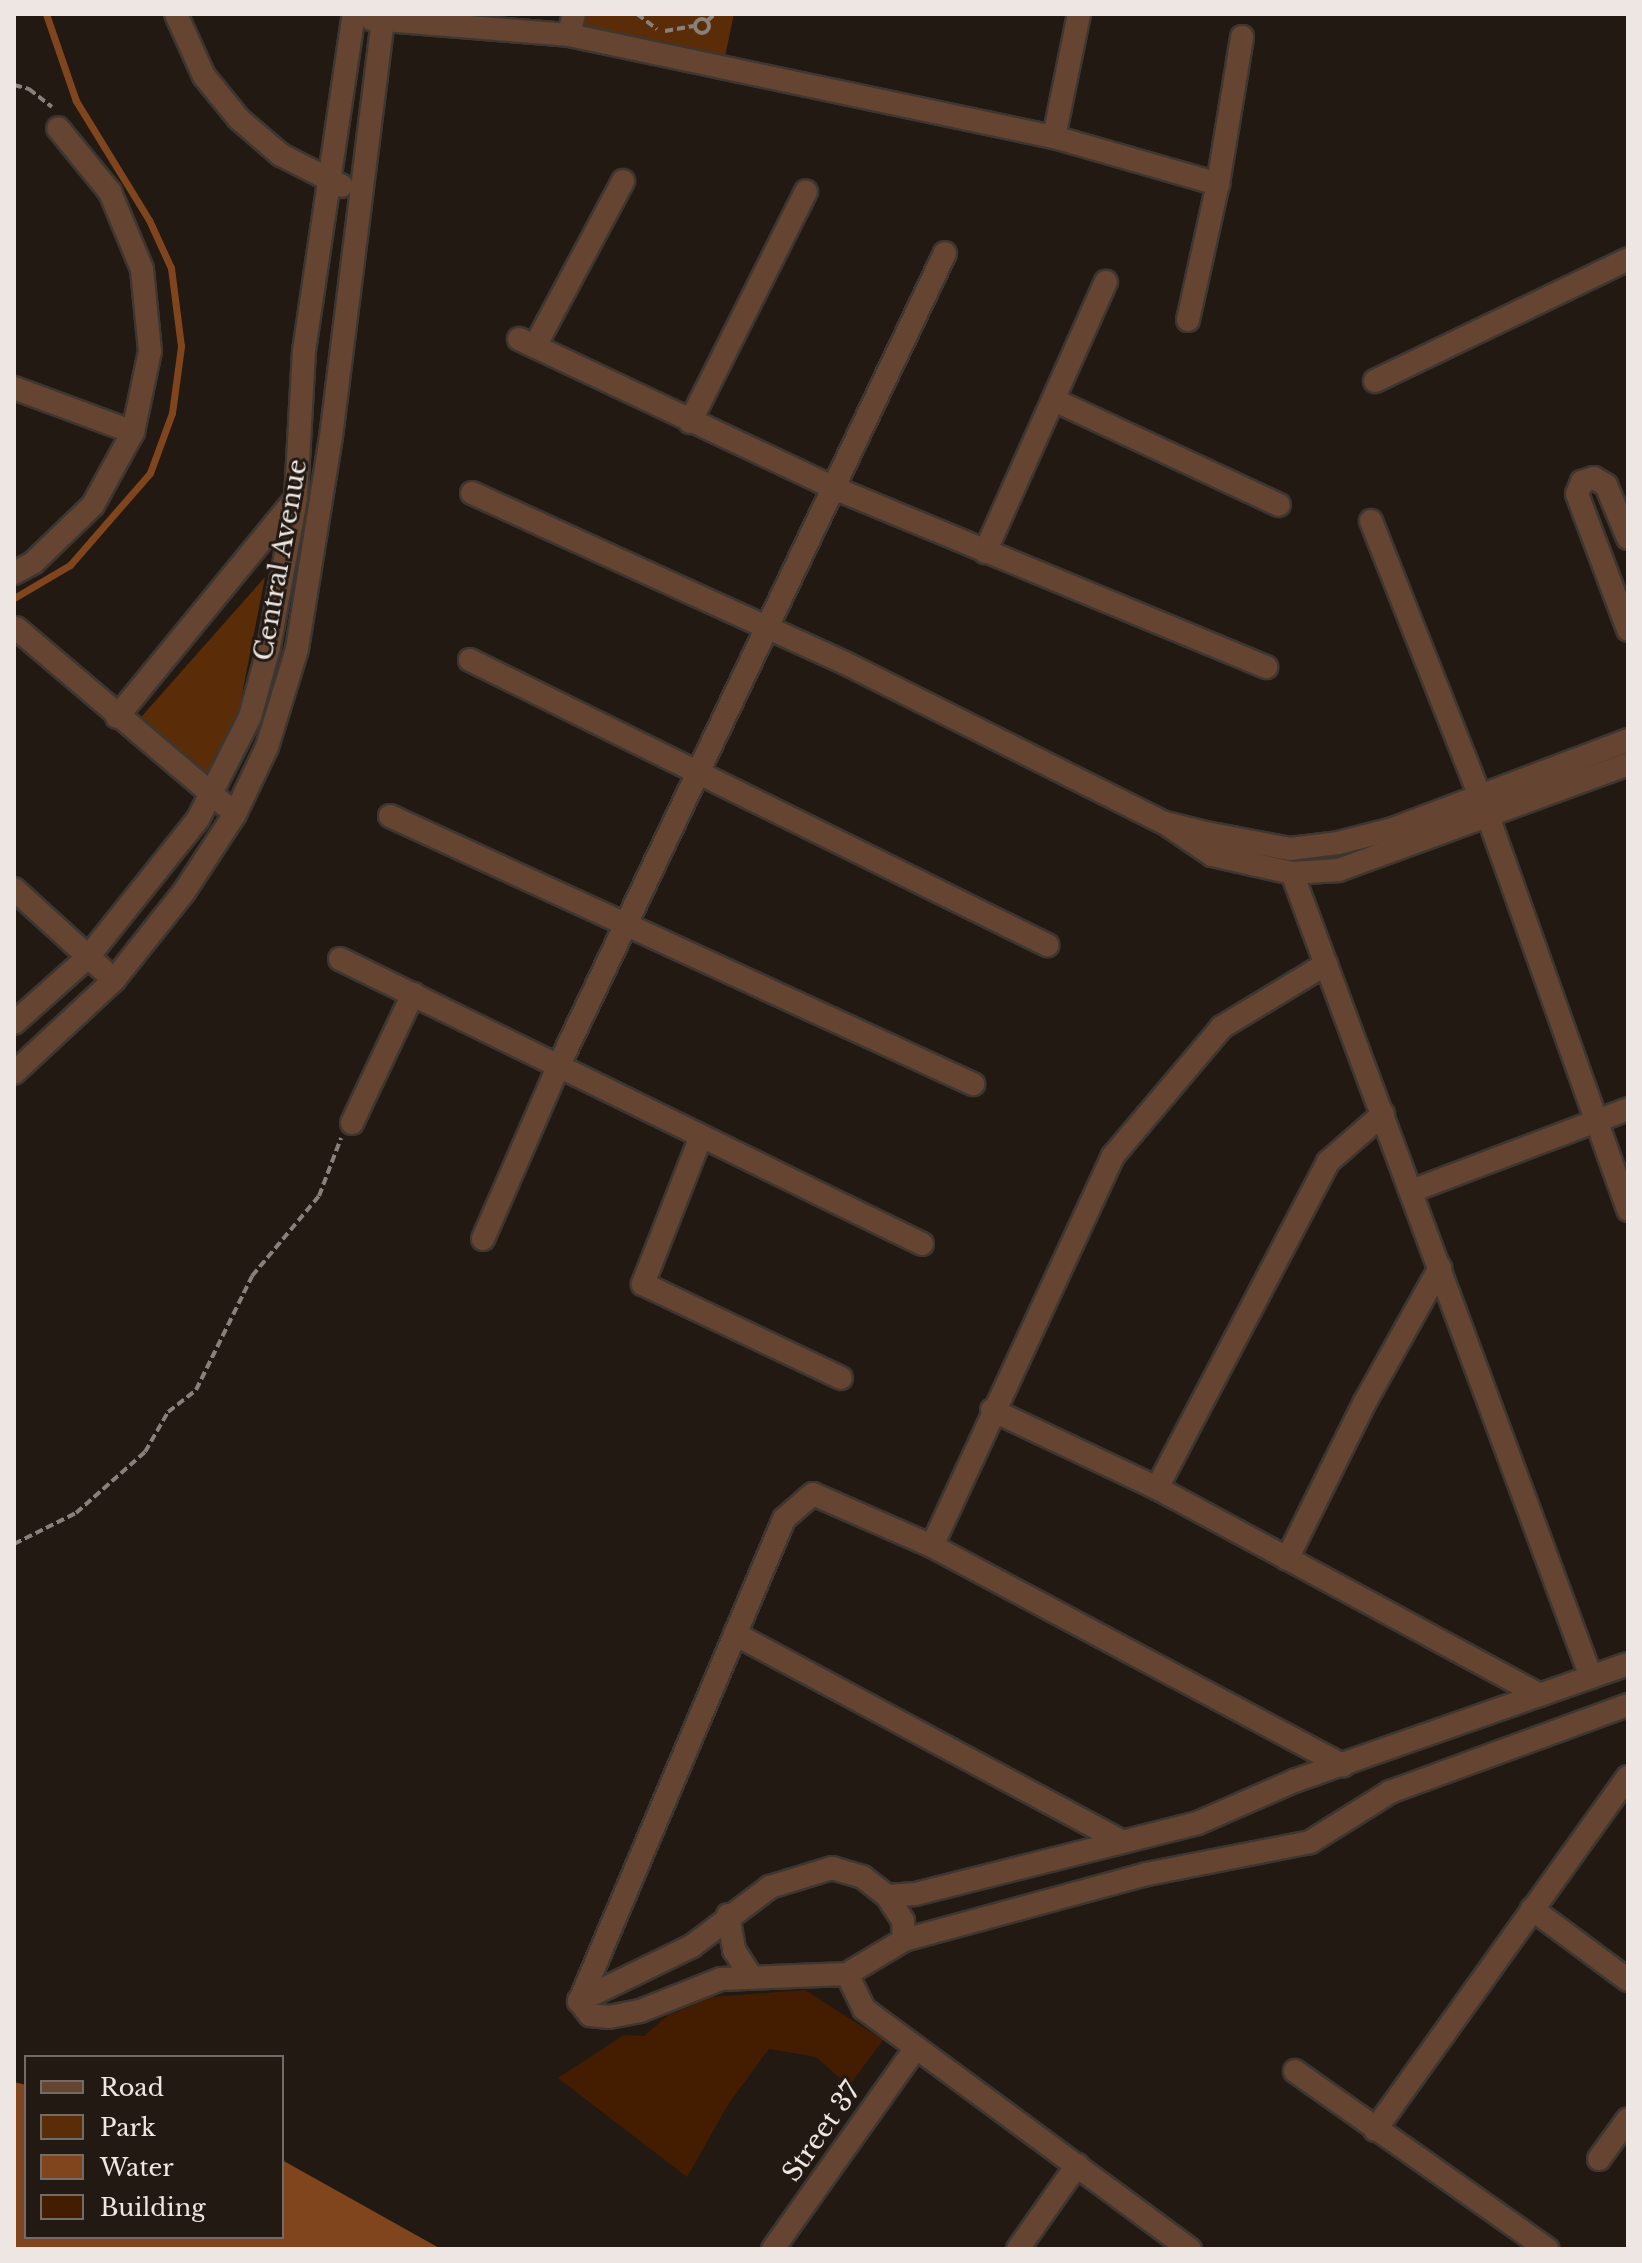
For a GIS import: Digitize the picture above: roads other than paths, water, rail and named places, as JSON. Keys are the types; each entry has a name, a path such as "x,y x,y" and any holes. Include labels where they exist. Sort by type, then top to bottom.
{"street":[{"path":"176,14 204,76 239,119 281,155 329,181 358,192"},
{"path":"1054,137 1079,14"},
{"path":"354,16 571,24 1054,137 1218,184"},
{"name":"Central Avenue","path":"14,1023 88,957 198,819 250,717 269,647 296,498 304,351 354,16"},
{"name":"Central Avenue","path":"14,1073 114,980 184,892 235,814 267,747 297,649 331,437 358,192 383,17"},
{"path":"1188,320 1218,184 1242,37"},
{"path":"14,573 33,563 93,505 133,432 150,351 142,269 110,192 58,128"},
{"path":"623,181 527,342 834,488 1266,667"},
{"path":"690,422 806,191"},
{"path":"483,1239 558,1067 945,253"},
{"path":"1375,381 1628,259"},
{"path":"985,552 1106,282"},
{"path":"14,388 133,432"},
{"path":"1054,400 1279,505"},
{"path":"117,717 296,498 331,437"},
{"path":"1628,538 1606,485 1591,477 1582,482 1577,494 1628,630"},
{"path":"472,493 767,627 1165,823 1212,855 1292,873 1374,861 1628,764"},
{"path":"1371,521 1489,819 1593,1122 1628,1210"},
{"path":"16,628 209,796 235,814"},
{"path":"470,660 1047,945"},
{"path":"1165,823 1309,849 1393,829 1628,740"},
{"path":"390,816 973,1084"},
{"path":"1292,873 1414,1190 1591,1677"},
{"path":"14,889 114,980"},
{"path":"340,959 700,1139 922,1244"},
{"path":"932,1546 992,1410 1113,1156 1222,1027 1326,964"},
{"path":"352,1123 413,994"},
{"path":"1414,1190 1628,1109"},
{"path":"1157,1488 1328,1162 1383,1114"},
{"path":"700,1139 643,1284 841,1378"},
{"path":"1287,1559 1365,1402 1440,1268"},
{"path":"992,1410 1157,1488 1540,1695"},
{"path":"579,2001 784,1519 813,1494 932,1546 1343,1765"},
{"path":"735,1634 1123,1842"},
{"path":"887,1896 915,1894 1198,1823 1343,1765 1628,1664"},
{"path":"579,2001 590,2015 609,2017 640,2011 721,1979 750,1975 847,1974 904,1940 1147,1874 1310,1842 1390,1792 1628,1705"},
{"path":"1375,2130 1628,1777"},
{"path":"579,2001 692,1946 728,1915 770,1887 832,1868 863,1877 887,1896 903,1921 904,1940"},
{"path":"1532,1909 1628,1980"},
{"path":"728,1915 734,1950 750,1975"},
{"path":"847,1974 864,2009 1190,2249"},
{"name":"Street 37","path":"773,2249 916,2048"},
{"path":"1295,2071 1547,2249"},
{"path":"1599,2159 1628,2119"},
{"path":"1018,2249 1077,2165"}],"water":[{"path":"14,2082 24,2084 24,2239 284,2239 284,2161 441,2249 14,2249"}],"waterway":[{"path":"14,598 70,565 150,473 172,413 181,346 171,268 149,220 76,101 46,14"}]}
